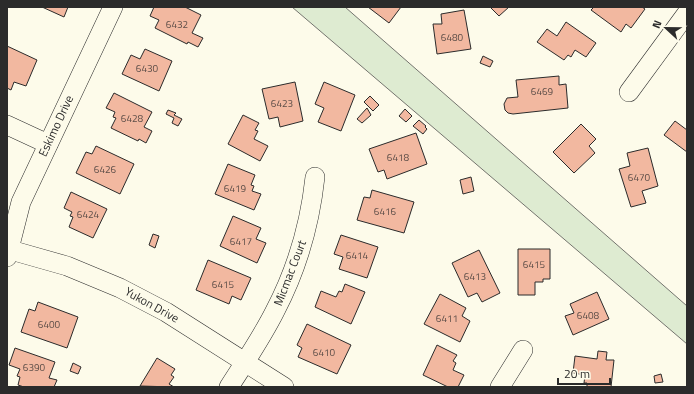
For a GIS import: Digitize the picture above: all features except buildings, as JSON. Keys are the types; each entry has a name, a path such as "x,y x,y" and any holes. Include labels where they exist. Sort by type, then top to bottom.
{"street":[{"name":"Eskimo Drive","path":"8,252 21,202 113,7"},
{"path":"629,92 687,12"},
{"path":"7,125 48,144"},
{"name":"Micmac Court","path":"229,387 276,311 292,274 304,239 315,177"},
{"name":"Yukon Drive","path":"8,252 67,266 120,288 166,312 284,387"},
{"path":"500,387 523,350"}],"green space":[{"path":"292,7 345,7 687,306 687,344"}]}
